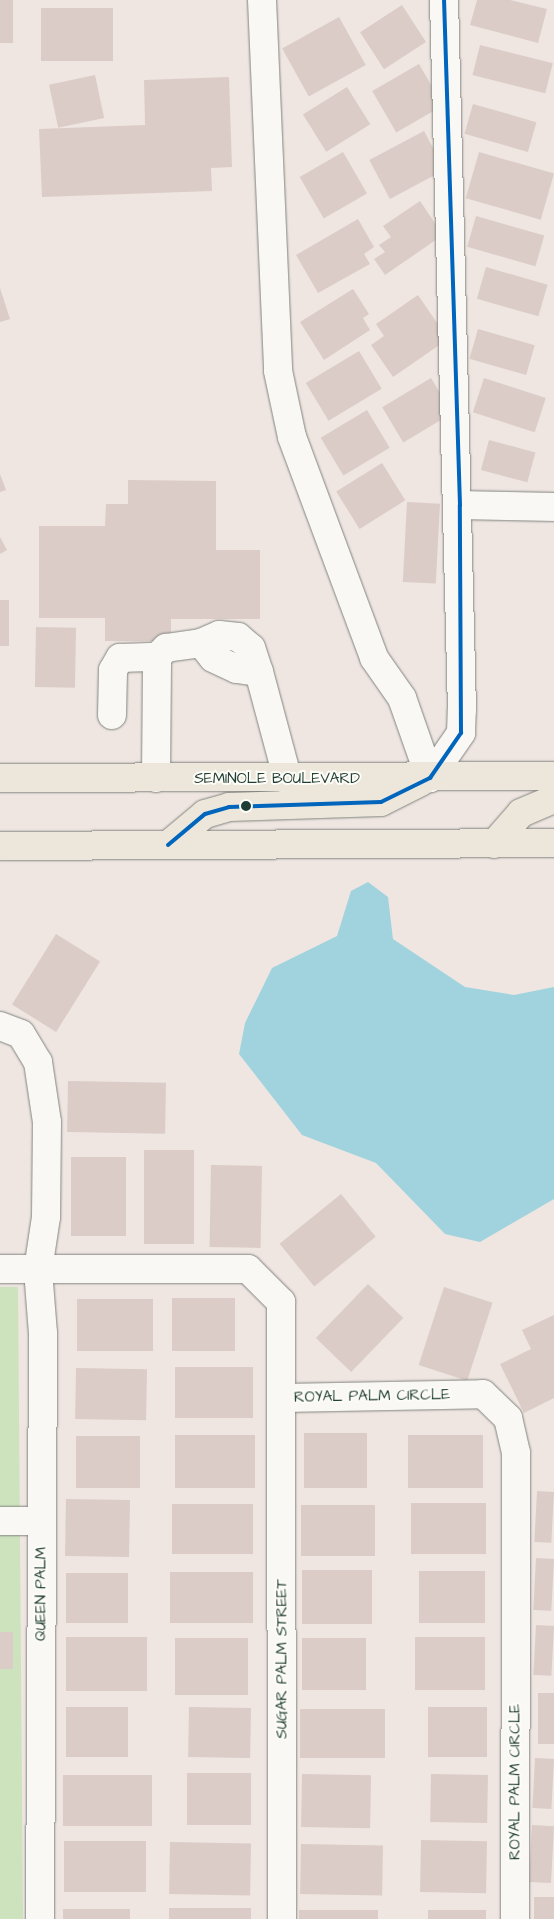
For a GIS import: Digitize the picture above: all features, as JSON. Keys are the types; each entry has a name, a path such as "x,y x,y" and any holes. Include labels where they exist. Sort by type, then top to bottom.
{"main road":[{"name":"SEMINOLE BOULEVARD","path":"0,778 288,780 554,776"},
{"path":"168,845 205,814 229,807 381,802 430,778"},
{"path":"494,844 521,814 554,800"},
{"path":"0,846 554,843"}],"street":[{"path":"262,0 278,371 292,437 374,658 402,698 430,778"},
{"path":"430,778 461,733 460,505 444,0"},
{"path":"460,505 554,507"},
{"path":"112,714 113,670 120,658 157,657 166,648 201,643 213,658 237,670 259,672 288,780"},
{"path":"156,778 157,657"},
{"path":"0,1026 21,1034 39,1070 47,1122 46,1217 38,1270"},
{"name":"ROYAL PALM CIRCLE","path":"0,1269 248,1269 281,1302 283,1398 483,1394 508,1418 516,1453 515,1919"},
{"name":"QUEEN PALM","path":"38,1270 43,1334 40,1919"},
{"name":"SUGAR PALM STREET","path":"282,1919 283,1398"},
{"path":"0,1521 42,1521"}],"green space":[{"path":"0,1287 18,1287 23,1919 0,1919"}],"water":[{"path":"368,882 388,897 393,939 465,987 514,995 554,987 554,1199 480,1242 445,1234 376,1163 302,1135 239,1054 245,1023 272,968 337,936 351,891"}],"building":[{"path":"0,0 13,0 13,43 0,43"},
{"path":"477,0 510,0 547,9 538,43 470,25"},
{"path":"402,5 426,42 384,69 360,32"},
{"path":"41,8 113,8 113,61 41,61"},
{"path":"339,17 366,65 309,97 282,49"},
{"path":"480,45 553,63 545,93 473,75"},
{"path":"419,64 443,106 396,133 372,91"},
{"path":"95,75 104,118 58,128 49,85"},
{"path":"229,77 232,167 211,168 212,191 42,197 39,129 145,125 144,80"},
{"path":"347,87 370,124 326,152 303,115"},
{"path":"473,104 536,122 528,152 464,134"},
{"path":"424,131 445,170 390,199 369,160"},
{"path":"343,152 367,194 324,219 300,177"},
{"path":"479,152 554,173 541,220 466,198"},
{"path":"420,201 443,235 385,275 374,259 385,252 379,245 391,237 383,226"},
{"path":"476,216 544,236 535,266 467,247"},
{"path":"358,219 374,247 364,254 370,264 318,293 296,255"},
{"path":"486,267 548,285 538,316 477,299"},
{"path":"0,288 10,319 0,322"},
{"path":"353,289 369,314 363,318 370,330 324,360 300,322"},
{"path":"418,295 448,339 393,377 371,345 384,336 376,324"},
{"path":"478,329 535,345 526,375 469,359"},
{"path":"359,351 382,389 329,421 306,383"},
{"path":"431,378 452,413 403,443 382,407"},
{"path":"484,378 546,398 535,432 473,412"},
{"path":"367,410 390,448 343,476 321,438"},
{"path":"489,440 535,452 527,482 481,470"},
{"path":"382,463 405,500 360,529 336,492"},
{"path":"0,474 6,490 0,492"},
{"path":"128,480 216,481 216,550 260,550 260,619 171,619 171,641 105,641 105,618 39,618 39,526 105,526 106,504 128,504"},
{"path":"407,502 440,504 436,584 403,582"},
{"path":"0,537 7,550 0,554"},
{"path":"0,600 9,600 9,646 0,646"},
{"path":"36,627 76,628 75,688 35,687"},
{"path":"56,934 100,962 56,1032 12,1004"},
{"path":"68,1081 166,1083 165,1134 67,1132"},
{"path":"144,1150 194,1150 194,1244 144,1244"},
{"path":"71,1157 126,1157 126,1236 71,1236"},
{"path":"211,1165 262,1166 261,1248 210,1247"},
{"path":"341,1194 376,1237 314,1286 280,1244"},
{"path":"368,1284 403,1318 351,1372 316,1338"},
{"path":"444,1287 493,1303 467,1381 419,1365"},
{"path":"172,1298 235,1298 235,1351 172,1351"},
{"path":"77,1299 153,1299 153,1351 77,1351"},
{"path":"554,1315 554,1398 524,1413 500,1364 531,1349 522,1330"},
{"path":"175,1367 253,1367 253,1418 175,1418"},
{"path":"76,1368 147,1369 146,1420 75,1419"},
{"path":"304,1433 367,1433 367,1488 304,1488"},
{"path":"175,1435 255,1435 255,1488 175,1488"},
{"path":"408,1435 483,1435 483,1488 408,1488"},
{"path":"76,1436 140,1436 140,1488 76,1488"},
{"path":"537,1491 554,1492 551,1543 534,1542"},
{"path":"66,1499 130,1500 129,1557 65,1556"},
{"path":"411,1503 486,1503 486,1554 411,1554"},
{"path":"172,1504 253,1504 253,1554 172,1554"},
{"path":"301,1505 375,1505 375,1556 301,1556"},
{"path":"536,1558 554,1559 551,1611 533,1610"},
{"path":"302,1570 372,1570 372,1624 302,1624"},
{"path":"419,1571 485,1571 485,1623 419,1623"},
{"path":"170,1572 253,1572 253,1623 170,1623"},
{"path":"66,1573 128,1573 128,1623 66,1623"},
{"path":"536,1625 554,1626 551,1676 533,1675"},
{"path":"0,1632 13,1632 13,1669 0,1669"},
{"path":"66,1637 147,1637 147,1691 66,1691"},
{"path":"415,1637 485,1637 485,1690 415,1690"},
{"path":"175,1638 248,1638 248,1695 175,1695"},
{"path":"302,1638 366,1638 366,1690 302,1690"},
{"path":"538,1693 554,1693 554,1744 538,1744"},
{"path":"66,1707 128,1707 128,1757 66,1757"},
{"path":"189,1707 251,1708 250,1758 188,1757"},
{"path":"428,1707 487,1707 487,1757 428,1757"},
{"path":"300,1709 385,1709 385,1758 300,1758"},
{"path":"535,1758 554,1759 551,1809 532,1808"},
{"path":"187,1773 251,1773 251,1825 187,1825"},
{"path":"302,1774 371,1775 370,1828 301,1827"},
{"path":"431,1774 488,1775 487,1823 430,1822"},
{"path":"63,1775 152,1775 152,1826 63,1826"},
{"path":"532,1825 554,1826 551,1883 529,1882"},
{"path":"421,1840 487,1841 486,1893 420,1892"},
{"path":"64,1841 146,1841 146,1892 64,1892"},
{"path":"170,1842 251,1843 250,1895 169,1894"},
{"path":"301,1844 383,1845 382,1895 300,1894"},
{"path":"534,1897 554,1897 554,1919 534,1919"},
{"path":"169,1908 251,1908 251,1919 169,1919"},
{"path":"63,1909 130,1909 130,1919 63,1919"},
{"path":"299,1910 378,1910 378,1919 299,1919"},
{"path":"428,1910 486,1910 486,1919 428,1919"}],"transit line":[{"path":"168,845 205,814 229,807 381,802 430,778 461,733 460,505 444,0"}]}
